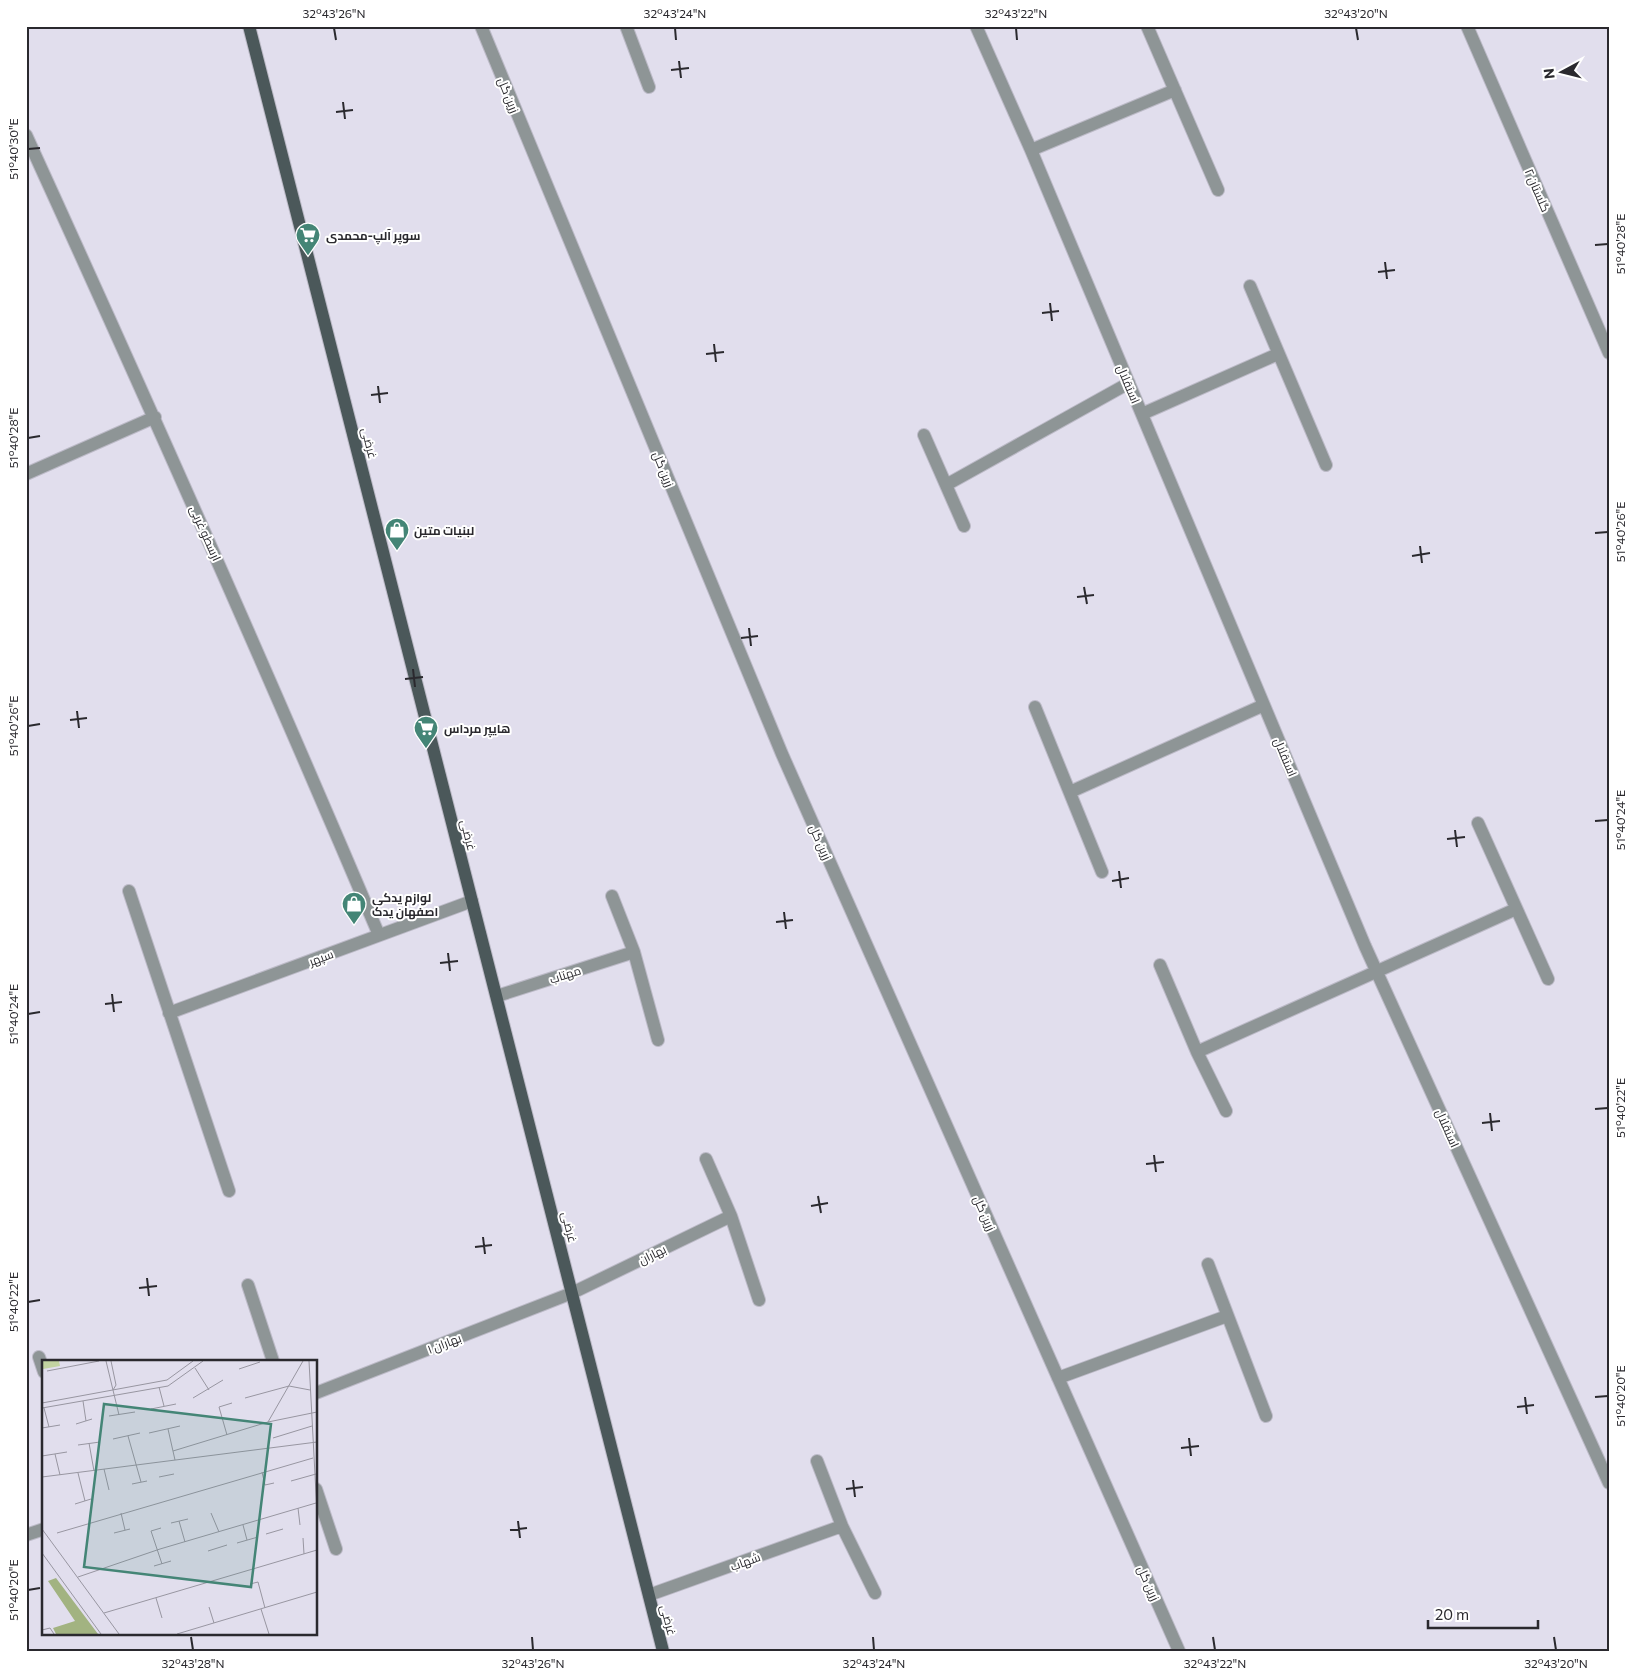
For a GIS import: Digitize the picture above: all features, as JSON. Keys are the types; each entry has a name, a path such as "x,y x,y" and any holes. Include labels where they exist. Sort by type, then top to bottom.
{"main road":[{"name":"غرضی","path":"249,26 663,1651"}],"street":[{"name":"زرین گل","path":"481,26 782,754 1179,1651"},
{"path":"626,26 649,87"},
{"name":"استقلال","path":"976,26 1031,150 1377,972 1609,1483"},
{"path":"1147,26 1218,190"},
{"name":"گلستان ۲","path":"1467,26 1609,353"},
{"path":"1031,150 1175,90"},
{"name":"ارسطو غربی","path":"26,135 155,417 279,699 379,935"},
{"path":"1250,286 1326,464"},
{"path":"1142,414 1278,354"},
{"path":"946,485 1129,383"},
{"path":"26,474 155,417"},
{"path":"924,435 964,526"},
{"path":"1070,792 1264,705"},
{"path":"1035,706 1102,872"},
{"path":"1478,823 1548,979"},
{"path":"129,892 229,1191"},
{"path":"612,896 634,952 658,1040"},
{"name":"سپهر","path":"169,1013 472,901"},
{"path":"1197,1052 1516,909"},
{"name":"مهتاب","path":"497,996 634,952"},
{"path":"1160,965 1197,1052 1226,1111"},
{"path":"706,1159 731,1216 759,1300"},
{"name":"بهاران","path":"572,1293 731,1216"},
{"path":"1208,1264 1266,1416"},
{"path":"248,1286 273,1360"},
{"name":"بهاران ۱","path":"318,1392 572,1293"},
{"path":"1058,1378 1227,1316"},
{"path":"39,1357 42,1366"},
{"path":"817,1461 842,1526 875,1593"},
{"path":"318,1495 336,1549"},
{"name":"شهاب","path":"649,1596 842,1526"},
{"path":"26,1535 42,1530"}],"place":[{"name":"سوپر آلپ-محمدی","path":"308,256"},
{"name":"لبنیات متین","path":"397,551"},
{"name":"هایپر مرداس","path":"426,749"},
{"name":"لوازم یدکی اصفهان یدک","path":"354,925"}]}
